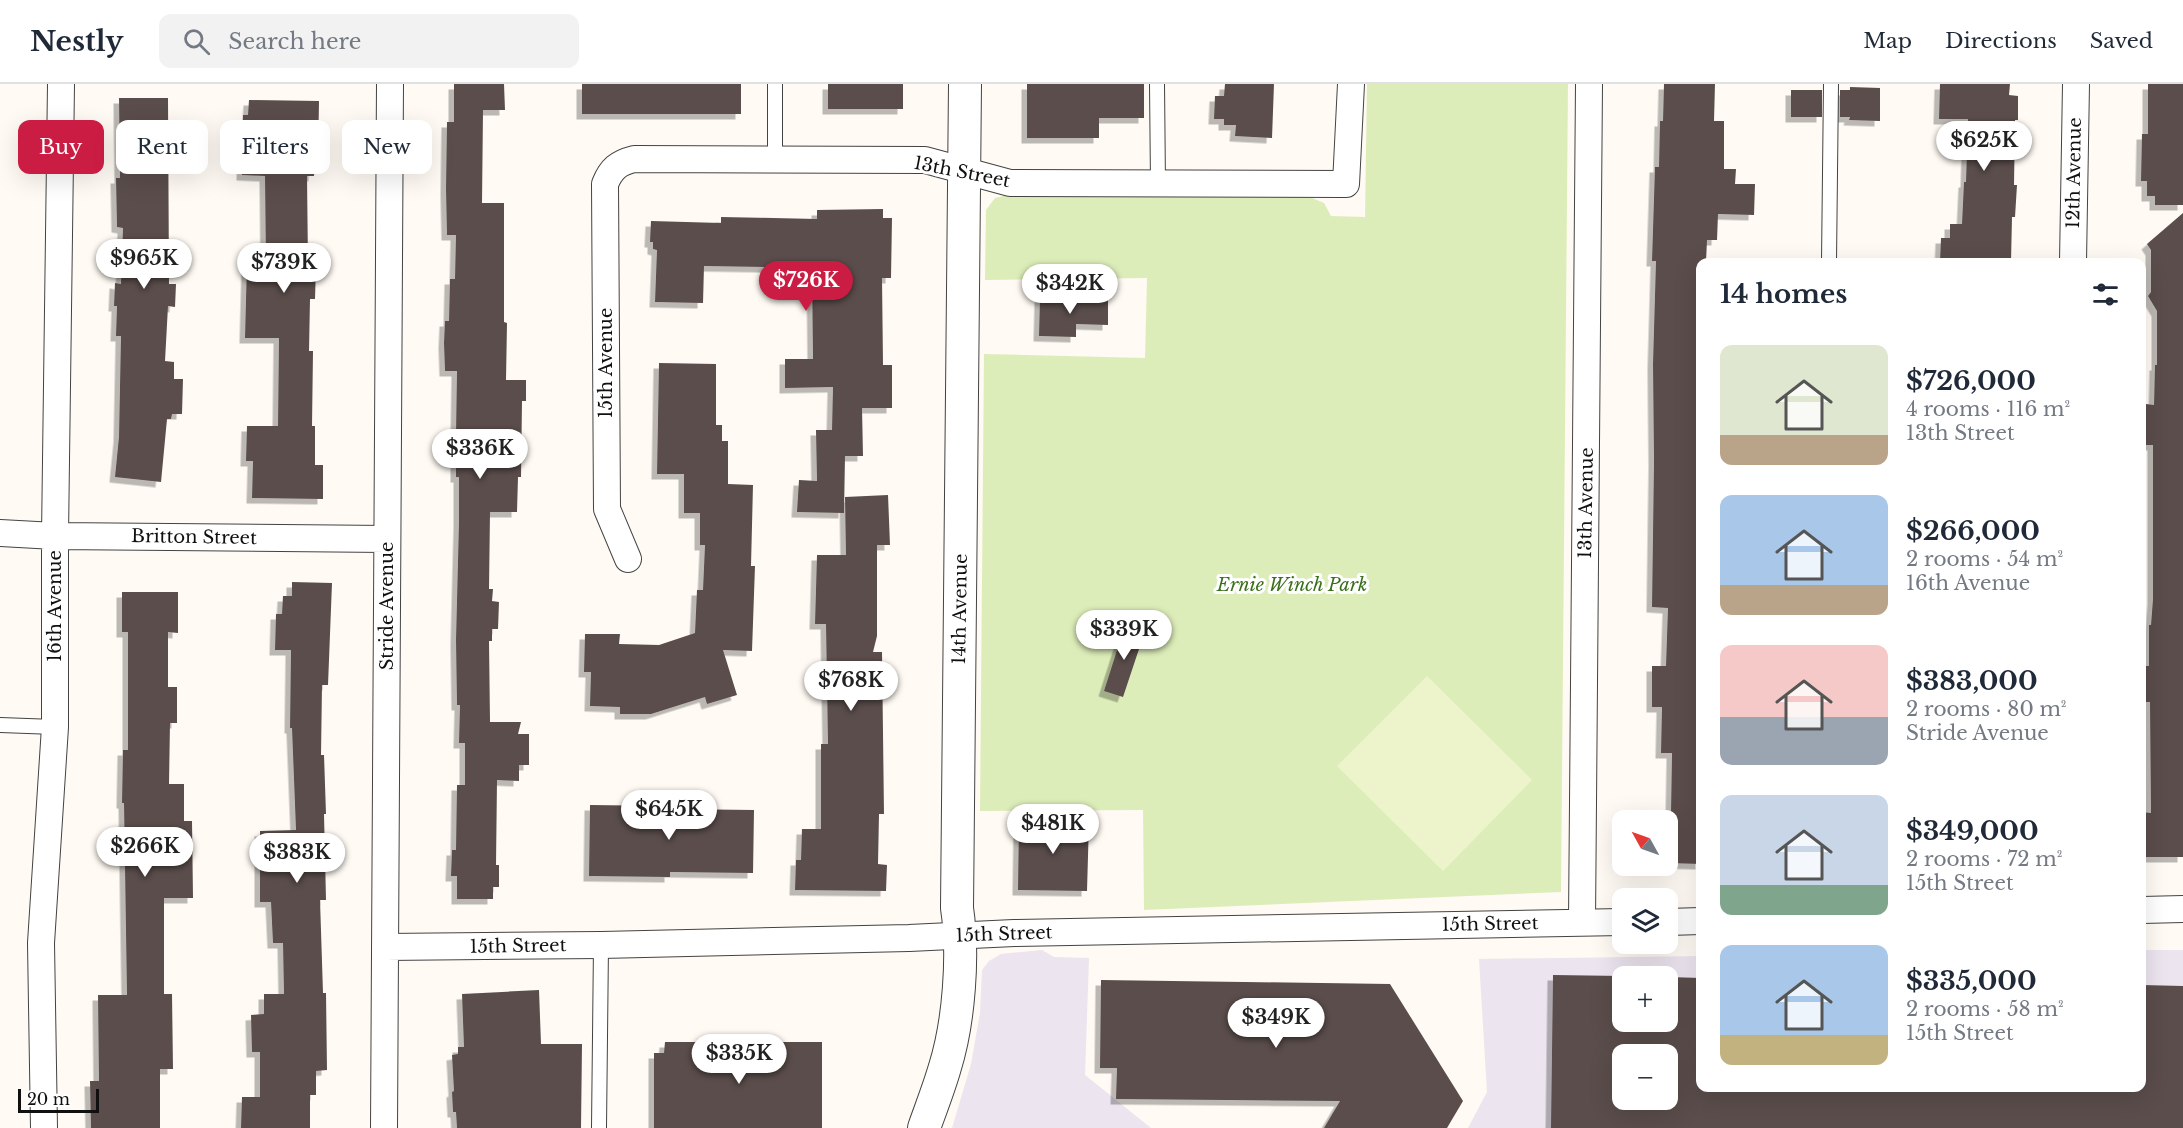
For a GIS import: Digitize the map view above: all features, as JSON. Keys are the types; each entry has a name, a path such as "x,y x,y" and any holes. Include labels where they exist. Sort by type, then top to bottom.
{"street":[{"name":"16th Avenue","path":"44,1128 41,944 55,727 61,84"},
{"name":"Stride Avenue","path":"384,1128 390,84"},
{"name":"14th Avenue","path":"924,1128 946,1066 953,1035 960,969 961,936 957,908 965,84"},
{"name":"13th Street","path":"615,166 634,159 924,160 1010,183 1346,184 1351,84"},
{"name":"13th Avenue","path":"1582,922 1589,84"},
{"name":"12th Avenue","path":"2073,258 2076,84"},
{"name":"15th Avenue","path":"615,166 605,184 608,509 628,559"},
{"name":"Britton Street","path":"0,533 55,536 387,539"},
{"path":"2146,910 2183,909"},
{"path":"1678,922 1696,921"},
{"name":"15th Street","path":"385,947 601,945 1014,933 1612,922"}],"lane":[{"path":"775,84 775,160"},
{"path":"1157,84 1158,184"},
{"path":"1829,258 1831,84"},
{"path":"0,725 55,727"},
{"path":"599,1128 601,945"}],"shaded area":[{"path":"1042,950 1054,957 1089,958 1085,1075 1151,1128 952,1128 971,1064 980,1013 982,970 989,961 1001,954"},
{"path":"2146,950 2183,950 2183,1128 1468,1128 1487,1092 1479,959 1696,956 1696,1092 2146,1092"}],"green space":[{"name":"Ernie Winch Park","path":"1367,84 1568,84 1561,892 1144,910 1143,810 980,811 984,354 1145,358 1147,278 985,280 986,210 995,198 1003,196 1310,197 1324,203 1331,216 1365,217"},
{"path":"1427,676 1532,780 1443,871 1337,766"}],"building":[{"path":"454,84 504,84 505,110 483,110 482,203 504,203 506,380 526,380 526,401 522,401 521,477 518,477 517,512 490,512 489,589 493,589 492,601 499,602 498,629 492,629 492,641 489,641 490,722 521,722 518,734 529,734 529,765 519,765 519,781 497,780 496,865 499,865 499,887 493,887 493,899 457,899 457,876 451,876 452,850 456,850 457,785 465,785 465,743 459,743 460,705 457,705 459,477 456,477 457,371 445,371 444,343 445,321 449,321 450,279 455,279 456,235 447,235 446,189 447,122 454,122"},
{"path":"582,84 741,84 741,114 582,114"},
{"path":"828,84 903,84 903,109 828,109"},
{"path":"1027,84 1144,84 1144,118 1099,118 1099,138 1027,138"},
{"path":"1225,84 1274,84 1272,138 1235,136 1236,125 1224,125 1224,119 1214,119 1215,96 1224,96"},
{"path":"1664,84 1715,84 1714,121 1724,121 1724,169 1736,169 1735,184 1755,184 1754,215 1718,214 1717,240 1707,240 1706,258 1696,258 1696,864 1678,863 1678,810 1671,810 1672,753 1661,753 1662,707 1652,707 1652,666 1666,666 1668,608 1652,607 1653,364 1656,261 1652,261 1655,167 1659,167 1660,121 1663,121"},
{"path":"1940,84 2010,84 2009,95 2018,96 2018,120 2015,120 2014,185 2017,185 2015,217 2012,217 2011,258 1940,258 1941,238 1950,238 1950,224 1962,224 1968,119 1939,119"},
{"path":"2148,84 2183,84 2183,205 2155,205 2155,196 2147,196 2147,181 2141,181 2142,134 2148,134"},
{"path":"1850,87 1880,88 1880,121 1849,120 1850,117 1840,117 1840,90 1850,90"},
{"path":"1791,90 1822,90 1822,117 1791,117"},
{"path":"119,98 168,98 168,120 119,120"},
{"path":"249,100 319,101 319,120 243,120 243,115 248,115"},
{"path":"120,174 168,174 169,284 176,284 175,307 168,306 165,361 174,362 174,379 183,379 182,414 172,414 171,419 167,419 161,482 115,477 119,437 121,336 116,336 117,306 114,306 115,283 121,284 123,228 117,227 116,178 120,178"},
{"path":"314,174 314,176 307,176 308,264 316,265 315,299 310,299 309,351 313,351 312,426 315,426 315,465 323,465 323,499 252,498 253,461 246,461 247,426 278,426 279,338 245,338 247,262 266,263 265,176 242,175"},
{"path":"883,209 883,218 892,218 891,278 882,278 883,365 892,365 892,408 862,408 863,456 845,456 844,513 797,512 799,480 817,481 816,430 832,430 833,387 785,388 785,359 813,359 812,272 766,270 766,267 704,266 703,303 655,302 657,250 653,249 653,242 650,242 651,221 721,223 721,217 817,219 817,210"},
{"path":"2183,213 2183,857 2146,857 2146,812 2151,813 2150,702 2146,702 2146,666 2149,666 2149,625 2151,625 2153,599 2153,445 2146,445 2146,404 2154,405 2155,365 2157,365 2157,311 2148,296 2151,292 2151,250 2147,244"},
{"path":"1040,297 1108,300 1108,325 1076,324 1076,337 1039,336"},
{"path":"659,363 716,364 716,425 722,425 722,441 728,441 728,484 753,485 751,566 755,566 752,651 723,650 737,695 707,704 705,697 651,714 620,714 620,707 590,706 591,672 584,672 585,634 620,634 619,644 659,645 695,633 697,590 703,590 705,545 700,545 700,513 684,513 684,474 657,474"},
{"path":"888,495 890,545 877,545 877,636 873,652 882,652 884,814 879,814 878,864 887,865 886,891 795,890 796,860 801,860 802,829 821,829 821,744 828,744 826,624 815,624 817,555 846,555 845,497"},
{"path":"292,582 332,583 328,685 322,685 321,755 324,755 326,814 324,814 326,900 320,900 323,993 326,993 327,1070 316,1071 316,1095 310,1095 310,1128 241,1128 242,1097 260,1097 260,1052 252,1052 251,1015 264,1014 264,994 284,994 283,943 273,943 271,902 260,902 260,831 296,830 292,728 290,728 291,650 275,650 276,614 282,614 283,596 292,596"},
{"path":"122,592 178,592 178,633 168,632 168,687 177,687 177,723 170,723 169,784 184,784 184,821 192,821 193,898 164,898 164,994 172,994 173,1069 160,1069 160,1128 91,1128 90,1081 99,1081 98,995 127,995 124,803 122,803 123,750 128,750 128,632 122,632"},
{"path":"1125,625 1145,631 1123,697 1104,691"},
{"path":"590,805 754,810 753,873 670,872 670,877 589,876"},
{"path":"1019,819 1089,821 1087,891 1018,890"},
{"path":"1553,975 1612,976 1612,1032 1678,1032 1678,977 1696,978 1696,1092 2146,1092 2146,985 2183,986 2183,1128 1551,1128"},
{"path":"1101,980 1390,984 1463,1101 1447,1128 1324,1128 1340,1101 1116,1099 1117,1068 1100,1068"},
{"path":"539,990 541,1044 582,1044 581,1128 457,1128 456,1112 453,1112 452,1055 458,1054 458,1047 464,1047 462,994"},
{"path":"665,1042 822,1042 822,1128 654,1128 654,1053 664,1053"}]}
